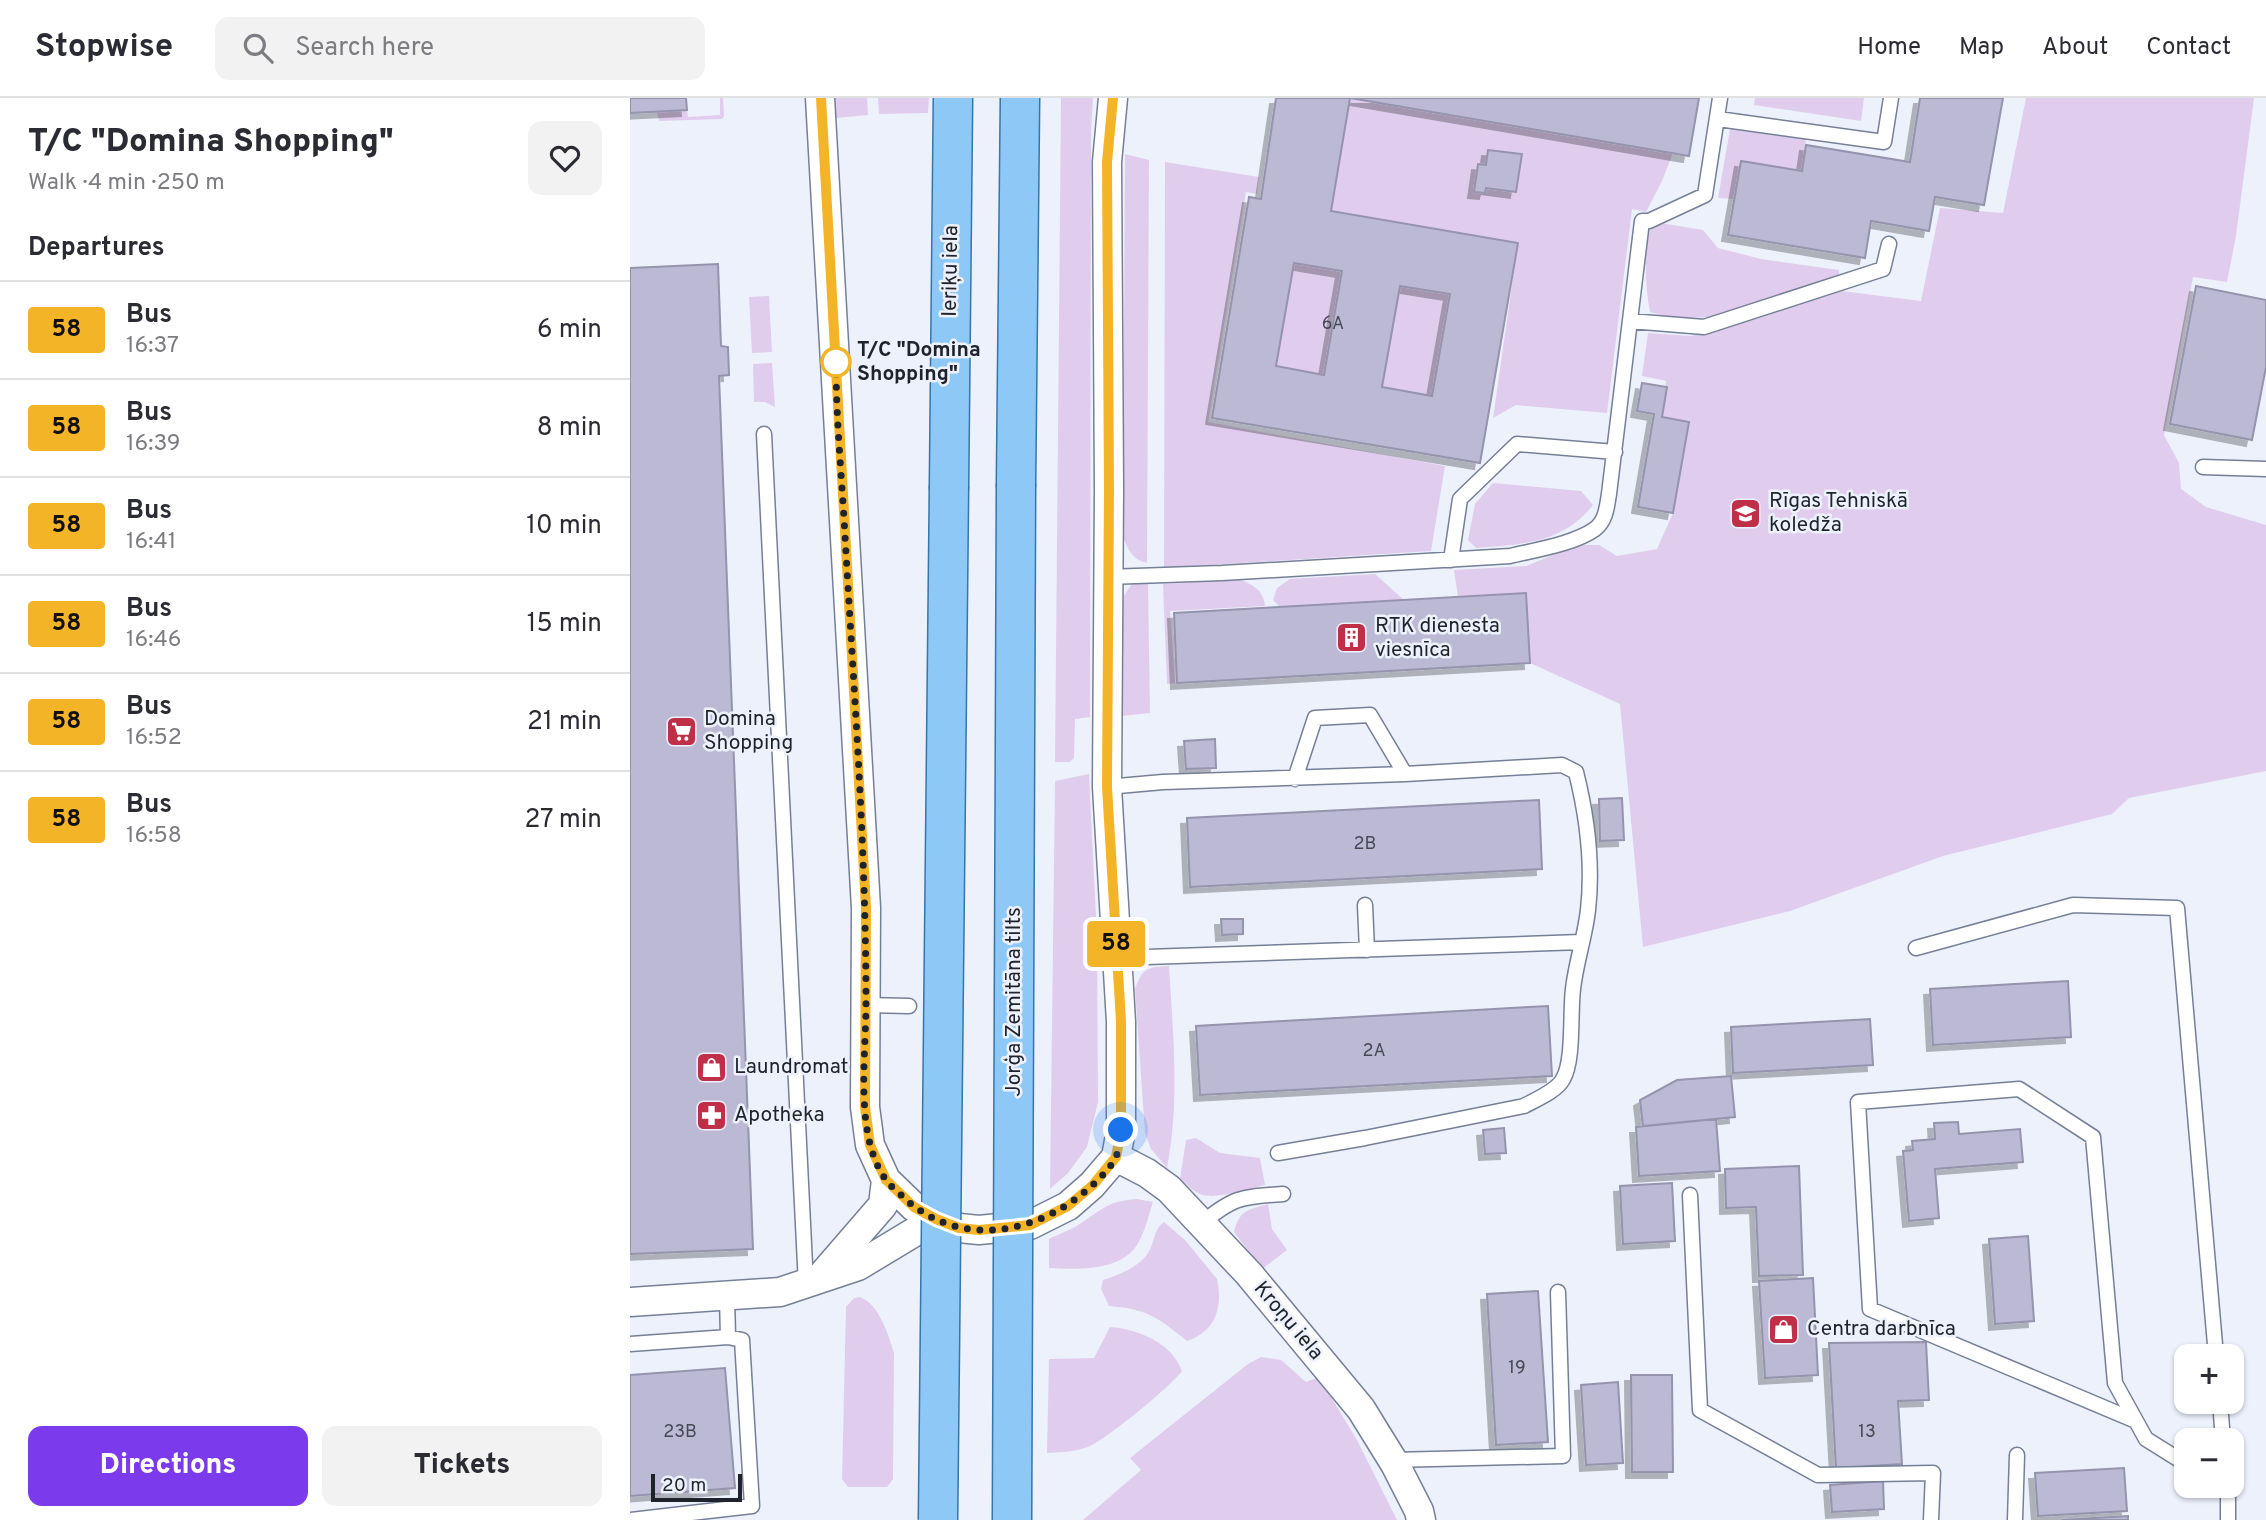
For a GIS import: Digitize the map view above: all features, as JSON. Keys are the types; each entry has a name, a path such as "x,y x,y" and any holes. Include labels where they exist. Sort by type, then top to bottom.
{"main road":[{"name":"Ieriķu iela","path":"938,1520 953,98"},
{"name":"Jorģa Zemitāna tilts","path":"1012,1520 1020,98"}],"street":[{"path":"821,98 866,908 865,1107 870,1145 886,1180 914,1207 959,1228 979,1230 1030,1225 1068,1206 1093,1185 1116,1157 1121,1116 1121,1022 1107,787 1107,162 1113,98"},
{"name":"Kroņu iela","path":"1116,1157 1161,1182 1202,1223 1334,1375 1361,1409 1392,1460 1419,1511 1421,1520"},
{"path":"812,1282 883,1205 886,1180"},
{"path":"630,1302 780,1292 858,1266 936,1219"}],"lane":[{"path":"1107,577 1223,573 1522,554 1556,546 1596,528 1606,514 1642,221 1649,221 1705,195 1720,98"},
{"path":"1718,119 1884,142 1891,98"},
{"path":"1630,321 1704,327 1884,269 1889,244"},
{"path":"764,434 812,1282"},
{"path":"1451,560 1460,499 1517,444 1615,453"},
{"path":"2203,467 2266,469"},
{"path":"1295,779 1315,718 1370,715 1405,774"},
{"path":"1107,787 1163,782 1295,779 1562,765 1576,772 1584,803 1590,879 1588,912 1573,987 1568,1059 1563,1080 1524,1106 1278,1153"},
{"path":"1365,905 1367,950"},
{"path":"1916,947 2073,905 2177,908 2215,1344"},
{"path":"1117,958 1581,942"},
{"path":"866,1004 909,1006"},
{"path":"2136,1421 1870,1309 1858,1102 2019,1089 2093,1137 2115,1383 2146,1439 2174,1456"},
{"path":"1202,1223 1222,1207 1241,1197 1283,1194"},
{"path":"1689,1195 1700,1410 1818,1475 1933,1473 1931,1520"},
{"path":"1392,1460 1563,1456 1558,1292"},
{"path":"727,1297 728,1337"},
{"path":"630,1344 728,1337 742,1340 752,1506 631,1520"},
{"path":"2015,1520 2017,1455"},
{"path":"2226,1498 2228,1520"}],"shaded area":[{"path":"720,98 723,98 722,119 659,121 657,112 687,110 688,117 720,115"},
{"path":"835,98 867,98 868,115 836,118"},
{"path":"878,98 929,98 928,113 879,114"},
{"path":"1061,98 1093,98 1090,717 1075,719 1074,758 1070,762 1055,762"},
{"path":"1350,98 1673,153 1646,212 1632,209 1607,413 1516,405 1493,418 1518,243 1331,211"},
{"path":"1755,98 1864,98 1861,121 1754,105"},
{"name":"Rīgas Tehniskā koledža","path":"2026,98 2254,98 2236,236 2227,282 2193,277 2164,435 2179,463 2181,489 2206,507 2266,525 2266,771 2129,798 2112,814 1943,856 1790,911 1643,947 1620,704 1530,663 1526,593 1458,597 1454,570 1526,566 1578,545 1599,545 1617,556 1657,549 1673,513 1689,422 1662,417 1666,381 1642,376 1648,333 1691,336 1756,319 1842,291 1921,301 1940,208 2003,213"},
{"path":"1730,129 1806,139 1802,171 1741,161 1734,199 1718,198"},
{"path":"1125,154 1149,160 1147,563 1132,554 1123,537"},
{"path":"1165,162 1259,177 1257,194 1246,192 1208,422 1445,466 1431,551 1164,568"},
{"path":"1649,221 1703,230 1718,248 1761,259 1839,270 1839,277 1723,317 1673,318 1650,312 1646,266"},
{"path":"1294,263 1342,271 1324,375 1276,366"},
{"path":"1400,286 1450,294 1432,396 1382,387"},
{"path":"769,296 772,352 752,353 749,297"},
{"path":"772,363 775,407 765,402 754,402 753,364"},
{"path":"1493,483 1581,491 1593,505 1581,518 1555,535 1525,543 1476,548 1468,540 1475,504"},
{"path":"1375,574 1404,600 1280,607 1273,600 1277,588 1290,579"},
{"path":"1240,580 1257,589 1265,606 1170,611 1175,683 1167,684 1163,584"},
{"path":"1148,583 1150,713 1121,716 1123,597 1132,584"},
{"path":"1089,774 1097,938 1098,1102 1087,1147 1068,1173 1050,1189 1055,781"},
{"path":"1169,966 1174,1092 1167,1168 1151,1149 1145,1133 1135,989 1140,977 1147,970"},
{"path":"1196,1138 1220,1153 1260,1158 1265,1185 1217,1196 1203,1195 1194,1190 1180,1179 1186,1140"},
{"path":"1137,1199 1153,1202 1140,1239 1126,1256 1116,1262 1094,1268 1049,1268 1049,1239 1075,1227 1103,1208 1117,1202"},
{"path":"1268,1204 1272,1229 1287,1250 1262,1269 1234,1232 1245,1212"},
{"path":"1164,1222 1185,1240 1217,1279 1219,1289 1218,1308 1211,1324 1197,1337 1187,1341 1152,1316 1109,1306 1101,1289 1103,1280 1128,1270 1144,1258"},
{"path":"860,1297 877,1313 894,1353 893,1479 887,1487 848,1487 842,1479 846,1307 854,1298"},
{"path":"1110,1327 1153,1339 1170,1353 1182,1371 1152,1400 1099,1441 1080,1449 1047,1453 1049,1359 1094,1358"},
{"path":"1261,1357 1281,1360 1306,1382 1319,1377 1357,1440 1397,1520 1083,1520 1141,1470 1130,1458 1248,1364"}],"building":[{"path":"630,98 686,98 687,110 630,113"},
{"path":"1276,98 1350,98 1331,211 1518,243 1480,463 1212,418 1249,197 1261,199","holes":["1294,263 1342,271 1324,375 1276,366","1400,286 1450,294 1432,396 1382,387"]},
{"path":"1350,98 1699,98 1689,156"},
{"path":"1920,98 2003,98 1984,205 1935,197 1929,231 1871,221 1865,258 1728,235 1741,161 1802,171 1806,145 1910,162"},
{"path":"1488,150 1522,154 1516,192 1486,188 1485,193 1474,192 1478,164 1486,165"},
{"name":"Domina Shopping","path":"718,264 721,346 728,347 729,375 719,376 753,1249 630,1254 630,268"},
{"path":"2196,286 2266,300 2266,367 2252,440 2170,424"},
{"path":"1642,383 1667,387 1662,417 1689,422 1673,513 1638,507 1654,414 1637,411"},
{"name":"RTK dienesta viesnīca","path":"1526,593 1530,663 1177,683 1174,613"},
{"path":"1215,739 1216,768 1186,769 1184,741"},
{"path":"1622,798 1624,840 1600,841 1599,799"},
{"path":"1539,800 1542,869 1190,887 1187,818"},
{"path":"1221,919 1243,919 1243,934 1222,935"},
{"path":"2068,981 2071,1037 1933,1045 1930,989"},
{"path":"1548,1006 1552,1076 1200,1095 1196,1026"},
{"path":"1870,1019 1873,1065 1733,1073 1731,1027"},
{"path":"1731,1076 1735,1117 1643,1126 1640,1100 1677,1080"},
{"path":"1716,1119 1720,1171 1639,1176 1636,1127"},
{"path":"1958,1122 1959,1134 2020,1129 2023,1162 1935,1169 1939,1218 1909,1221 1903,1151 1913,1150 1912,1141 1935,1139 1934,1123"},
{"path":"1504,1128 1506,1153 1485,1154 1483,1130"},
{"path":"1799,1166 1803,1275 1759,1276 1756,1207 1726,1208 1725,1169"},
{"path":"1672,1183 1675,1241 1623,1244 1620,1186"},
{"path":"2028,1236 2034,1321 1995,1324 1989,1239"},
{"path":"1813,1278 1818,1375 1765,1378 1759,1281"},
{"path":"1538,1291 1548,1442 1496,1445 1487,1294"},
{"path":"1926,1342 1929,1400 1898,1401 1902,1464 1836,1468 1829,1343"},
{"path":"725,1368 735,1488 630,1496 630,1375"},
{"path":"1631,1375 1672,1375 1673,1472 1632,1472"},
{"path":"1618,1382 1623,1463 1586,1465 1581,1385"},
{"path":"2124,1468 2127,1511 2038,1516 2035,1473"},
{"path":"1883,1481 1884,1509 1832,1512 1830,1485"},
{"path":"2128,1516 2128,1520 2061,1520"}],"bus line":[{"name":"58","path":"821,98 866,908 865,1107 870,1145 886,1180 914,1207 959,1228 979,1230 1030,1225 1068,1206 1093,1185 1116,1157 1121,1130 1121,1022 1107,787 1107,162 1113,98"}],"place":[{"name":"T/C \"Domina Shopping\"","path":"836,362"},
{"name":"Rīgas Tehniskā koledža","path":"1746,513"},
{"name":"RTK dienesta viesnīca","path":"1352,638"},
{"name":"Domina Shopping","path":"681,731"},
{"name":"Laundromat","path":"711,1067"},
{"name":"Apotheka","path":"711,1115"},
{"name":"Centra darbnīca","path":"1784,1329"}],"route":[{"path":"836,362 866,908 865,1107 870,1145 886,1180 914,1207 959,1228 998,1229 1030,1225 1068,1206 1093,1185 1116,1157 1121,1130"}]}
